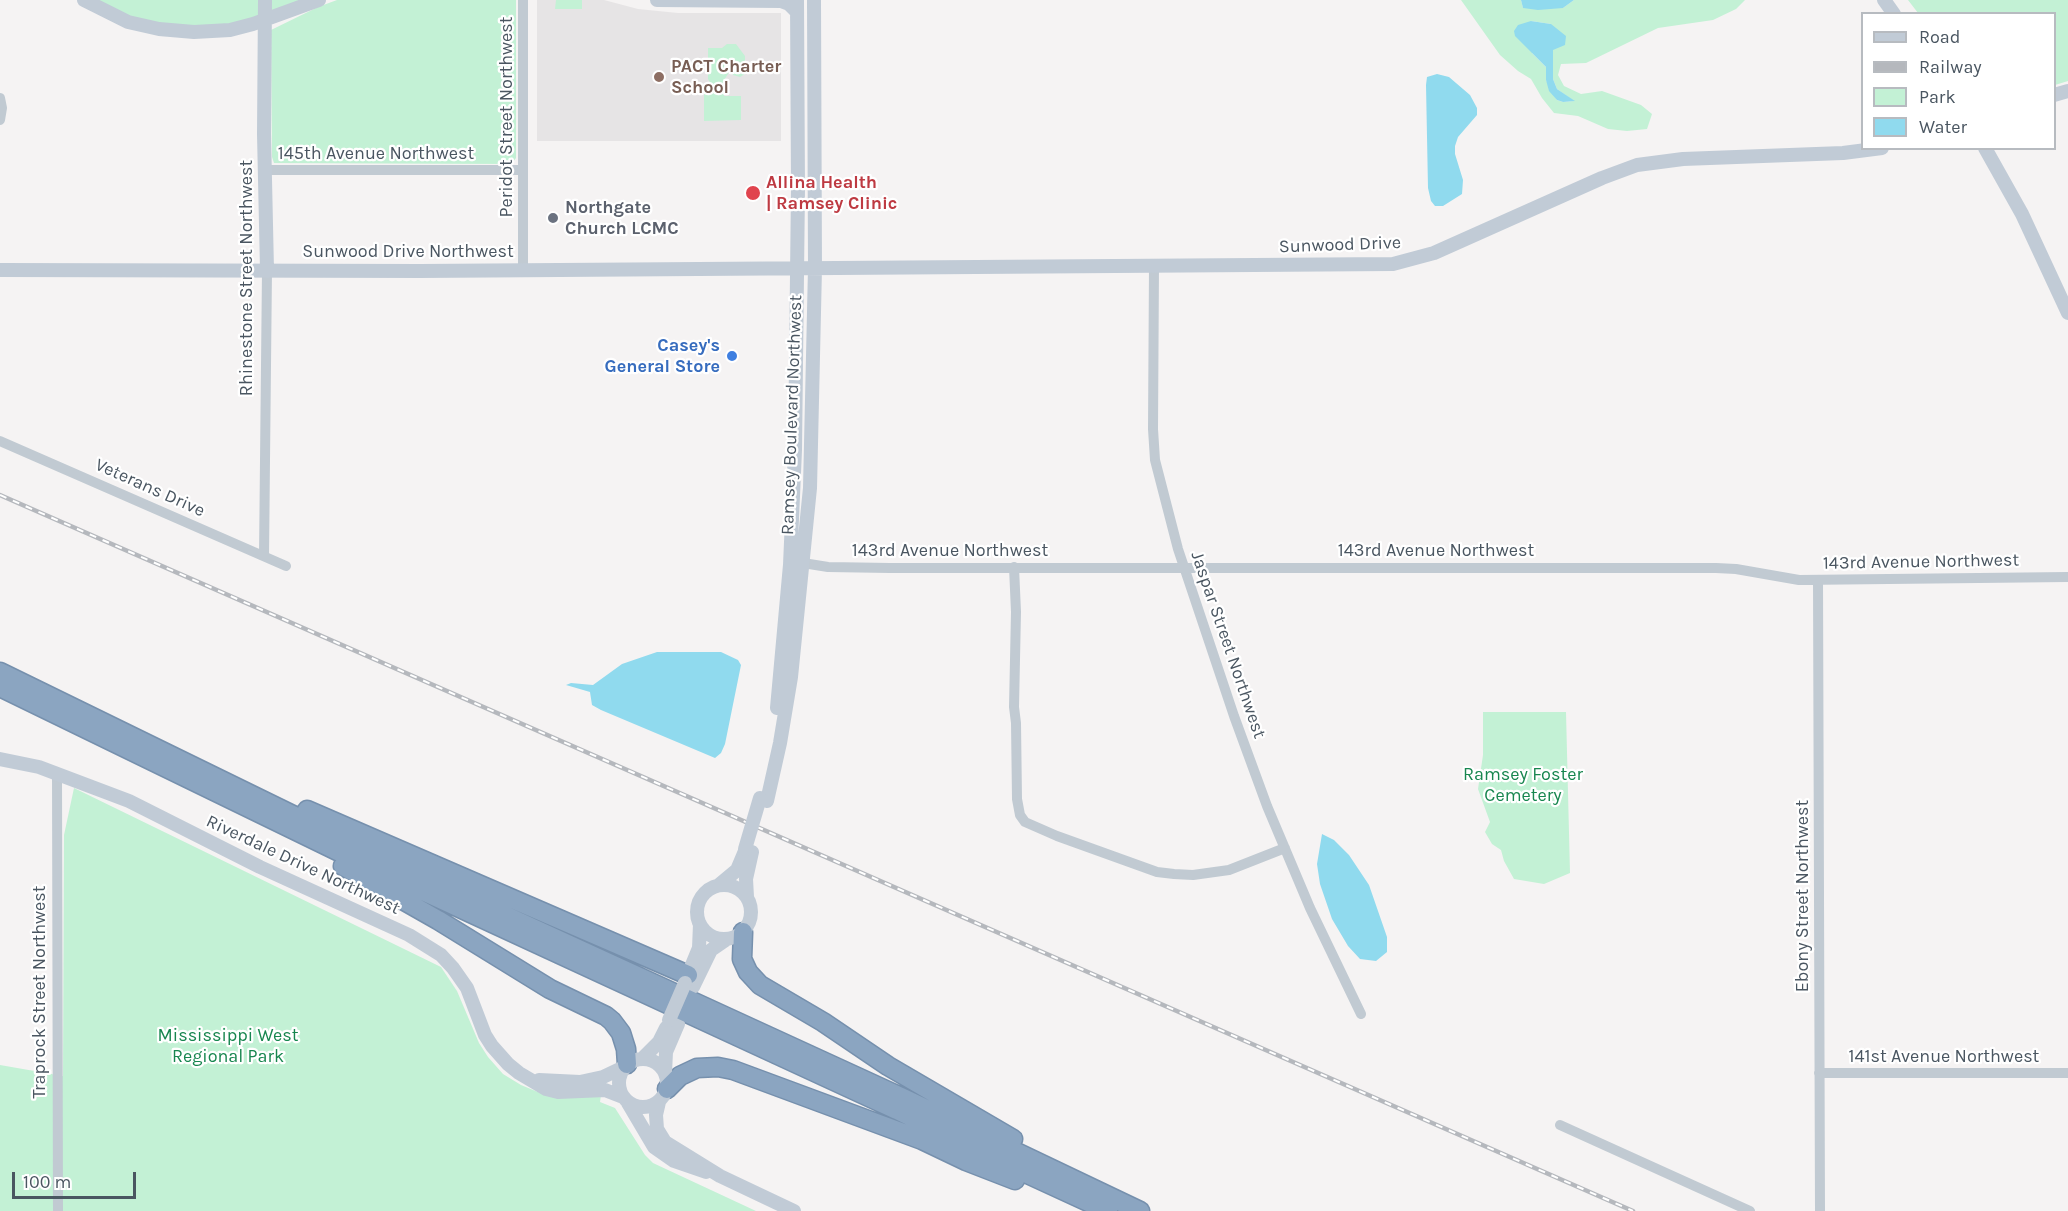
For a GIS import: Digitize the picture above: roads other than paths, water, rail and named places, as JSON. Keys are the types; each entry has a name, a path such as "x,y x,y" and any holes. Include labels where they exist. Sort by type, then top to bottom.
{"highway":[{"path":"0,672 393,864 903,1098 1105,1206"},
{"path":"0,687 531,943 897,1110 1021,1171 1105,1206"},
{"path":"186,764 270,794 689,982"},
{"path":"244,806 292,839 407,901 550,989 606,1016 621,1033 631,1064"},
{"path":"735,935 748,972 760,985 822,1022 888,1066 1061,1167 1105,1206"},
{"path":"663,1088 697,1068 718,1067 733,1070 922,1140 966,1161 1105,1206 1140,1211"}],"street":[{"path":"84,0 128,22 175,31 230,30 319,0"},
{"name":"Rhinestone Street Northwest","path":"264,556 267,270 265,0"},
{"name":"Peridot Street Northwest","path":"523,0 523,271"},
{"path":"657,0 781,1 797,6"},
{"path":"807,0 807,109 814,122"},
{"name":"Ramsey Boulevard Northwest","path":"747,897 749,851 780,742 791,677 810,488 815,268 814,0"},
{"name":"Ramsey Boulevard Northwest","path":"764,799 777,714 790,565 795,450 798,268 797,6"},
{"path":"0,98 2,108 0,120"},
{"name":"Sunwood Drive","path":"815,268 1402,263 1443,249 1602,177 1637,165 1683,159 1843,153 1866,150"},
{"path":"1986,150 2022,214 2068,313"},
{"name":"145th Avenue Northwest","path":"265,170 523,170"},
{"name":"Jaspar Street Northwest","path":"1154,266 1153,429 1155,460 1178,549 1234,716 1285,848 1310,908 1361,1014"},
{"name":"Sunwood Drive Northwest","path":"0,270 523,271 815,268"},
{"name":"Veterans Drive","path":"0,441 286,566"},
{"name":"143rd Avenue Northwest","path":"803,563 849,567 1716,568 1736,569 1783,578 1818,580 2068,577"},
{"path":"1014,567 1016,612 1014,708 1017,799 1020,814 1031,826 1157,872 1174,874 1193,875 1229,870 1285,848"},
{"name":"Ebony Street Northwest","path":"1818,580 1820,1211"},
{"name":"Riverdale Drive Northwest","path":"0,759 57,773 129,801 260,867 425,944 441,955 462,979 492,1046 508,1064 546,1089 558,1092 605,1090 625,1100"},
{"name":"Traprock Street Northwest","path":"57,773 58,1211"},
{"name":"Ramsey Boulevard Northwest","path":"719,885 737,870 749,851"},
{"path":"689,982 711,951 748,924 751,906 747,897 733,886 719,885 710,888 700,898 697,911 700,924 699,948 666,1052 663,1088 656,1121 659,1136 669,1146 720,1176 794,1211"},
{"path":"700,924 711,936 735,935"},
{"path":"531,1080 564,1083 603,1077 631,1064 659,1042 674,1022"},
{"path":"663,1088 654,1062 631,1064 618,1082 625,1100 654,1147 686,1166 720,1176"},
{"name":"141st Avenue Northwest","path":"1819,1073 2068,1073"},
{"path":"625,1100 644,1108 663,1088"},
{"path":"1560,1125 1750,1211"}],"water":[{"path":"1521,0 1574,0 1563,8 1538,10 1523,8"},
{"path":"1531,21 1551,24 1566,36 1565,45 1553,50 1553,79 1557,89 1575,101 1557,100 1549,91 1546,67 1515,36 1514,31 1518,25"},
{"path":"1437,74 1449,77 1470,95 1477,108 1477,115 1458,137 1455,146 1455,154 1463,180 1462,194 1443,206 1435,206 1431,201 1428,188 1426,85 1427,77"},
{"path":"657,652 721,652 738,660 741,665 725,744 721,753 715,758 601,710 592,705 590,692 566,685 571,683 593,685 622,664"},
{"path":"1322,834 1334,840 1349,855 1369,885 1387,937 1387,952 1376,961 1360,959 1348,946 1332,919 1320,884 1317,864"}],"railway":[{"path":"0,495 1633,1211"}],"place":[{"name":"PACT Charter School","path":"659,77"},
{"name":"Allina Health | Ramsey Clinic","path":"753,193"},
{"name":"Northgate Church LCMC","path":"553,218"},
{"name":"Casey's General Store","path":"732,356"}],"park label":[{"name":"Ramsey Foster Cemetery","path":"1523,785"},
{"name":"Mississippi West Regional Park","path":"228,1046"}]}
